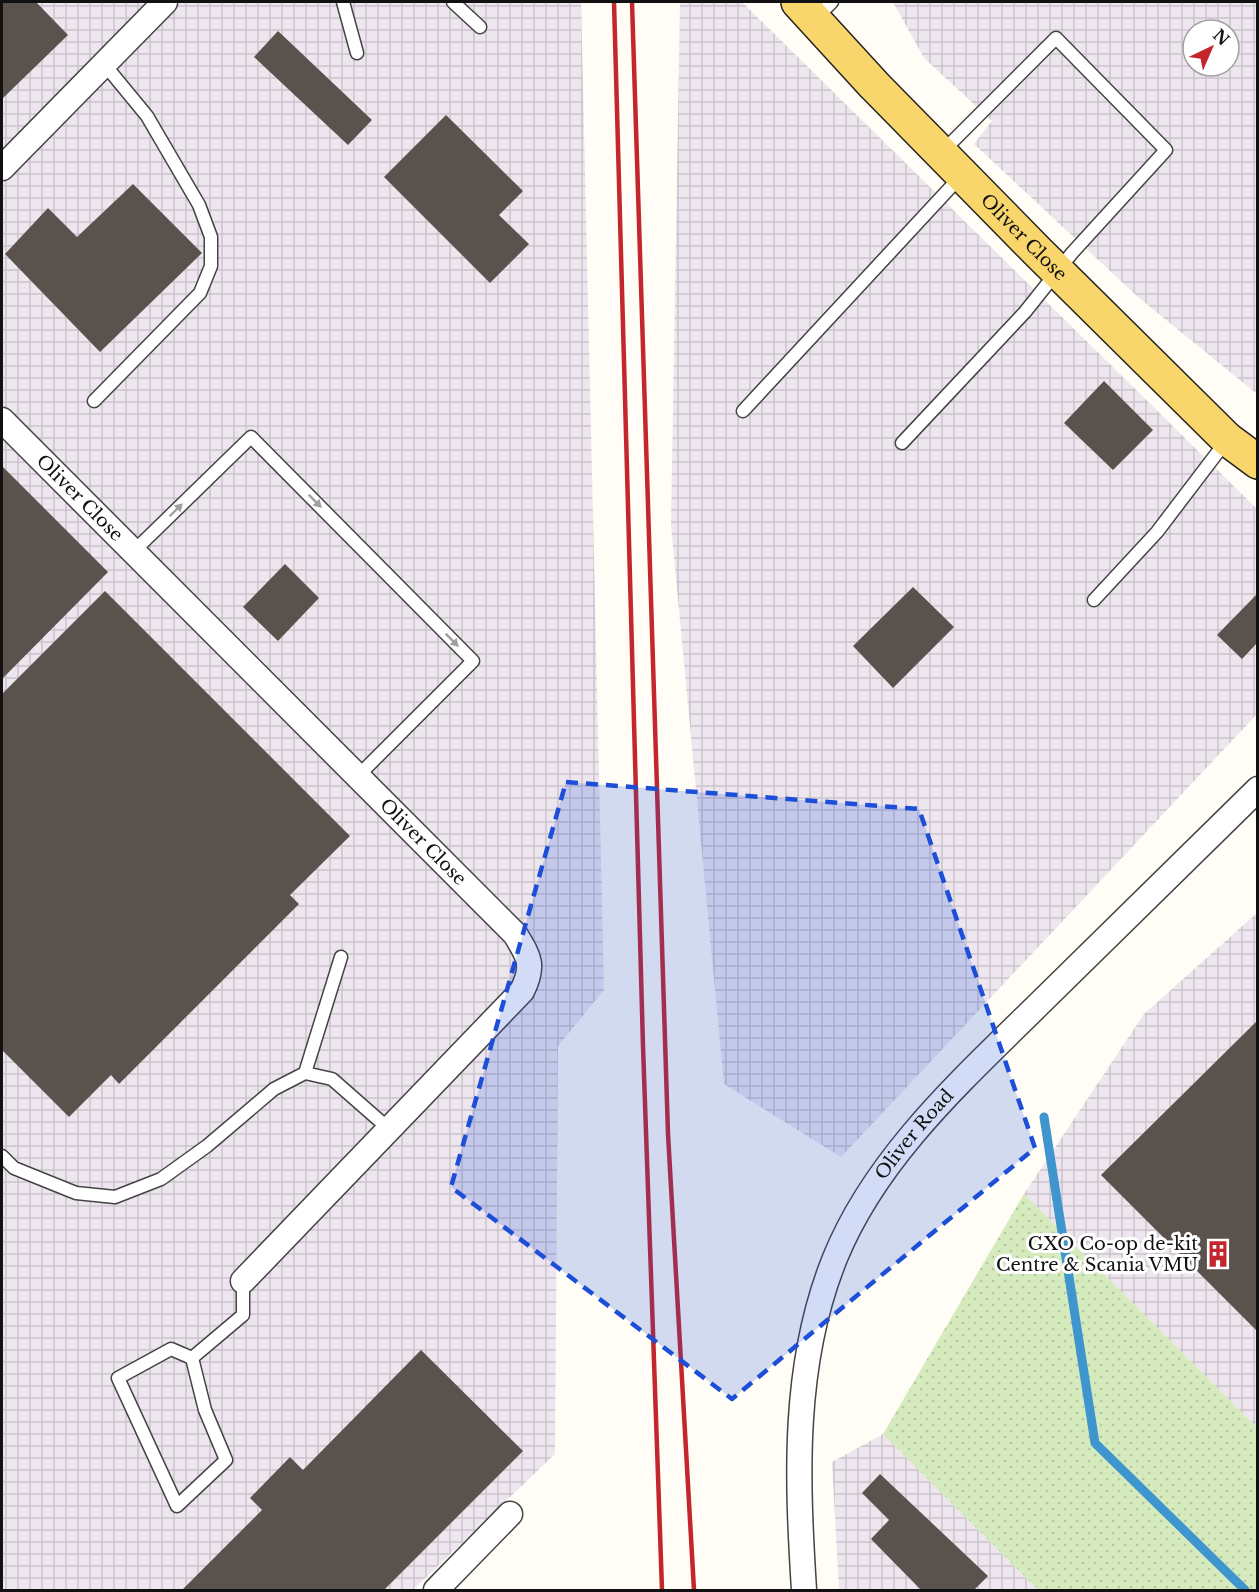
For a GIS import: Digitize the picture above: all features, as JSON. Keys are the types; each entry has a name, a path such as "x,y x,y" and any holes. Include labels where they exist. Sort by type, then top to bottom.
{"main road":[{"name":"Oliver Close","path":"815,8 951,164 1227,439 1257,462"}],"street":[{"path":"2,168 165,2"},
{"name":"Oliver Close","path":"2,420 515,934 529,958 530,975 522,992 243,1281"},
{"name":"Oliver Road","path":"804,1590 799,1470 800,1406 808,1352 821,1300 834,1259 854,1217 886,1167 976,1067 1257,789"},
{"path":"436,1590 510,1514"}],"lane":[{"path":"343,2 357,53"},
{"path":"453,2 480,27"},
{"path":"743,411 1056,38 1166,150 1056,271 1025,312 902,443"},
{"path":"94,401 200,293 211,266 211,237 199,205 147,116 105,65"},
{"path":"134,551 251,437 473,661 358,776"},
{"path":"1094,600 1157,532 1227,439"},
{"path":"305,1073 341,957"},
{"path":"2,1156 14,1168 76,1193 115,1197 160,1179 207,1146 274,1089 305,1073 332,1079 389,1129"},
{"path":"192,1358 243,1315 243,1281"},
{"path":"171,1349 192,1358 205,1410 226,1460 177,1506 118,1378 171,1349"}],"highlighted area":[{"path":"566,782 919,809 1035,1148 732,1399 451,1187"}],"shaded area":[{"path":"2,2 581,2 604,990 558,1046 555,1454 413,1590 2,1590"},
{"path":"680,2 742,2 1257,509 1257,714 841,1157 724,1084 671,526"},
{"path":"893,2 1257,2 1257,394 1138,297 974,144 992,121 924,58"},
{"path":"1257,913 1257,1428 1024,1194 1144,1014"},
{"path":"883,1434 1038,1590 839,1590 832,1462"}],"green space":[{"path":"1024,1194 1257,1428 1257,1590 1038,1590 883,1434"}],"building":[{"path":"2,2 36,2 68,35 2,99"},
{"path":"278,31 372,120 348,145 254,57"},
{"path":"446,115 523,191 499,215 529,244 490,283 384,177"},
{"path":"133,184 202,253 100,352 5,254 48,208 77,237"},
{"path":"1104,381 1153,430 1113,470 1064,423"},
{"path":"2,466 108,572 2,679"},
{"path":"285,564 319,598 278,641 243,607"},
{"path":"913,587 954,627 893,688 853,646"},
{"path":"105,591 350,836 290,895 299,904 119,1084 111,1075 69,1117 2,1050 2,694"},
{"path":"1258,593 1258,642 1242,659 1217,635"},
{"name":"GXO Co-op de-kit Centre & Scania VMU","path":"1258,1020 1258,1332 1101,1175"},
{"path":"421,1350 523,1451 384,1590 182,1590 262,1510 250,1498 290,1457 303,1470"},
{"path":"880,1474 988,1576 974,1590 921,1590 871,1539 889,1520 862,1493"}],"waterway":[{"path":"1044,1117 1095,1443 1245,1590"}],"railway":[{"path":"614,2 643,1046 662,1590"},
{"path":"632,2 668,1134 694,1590"}],"place":[{"name":"GXO Co-op de-kit Centre & Scania VMU","path":"1218,1254"}]}
